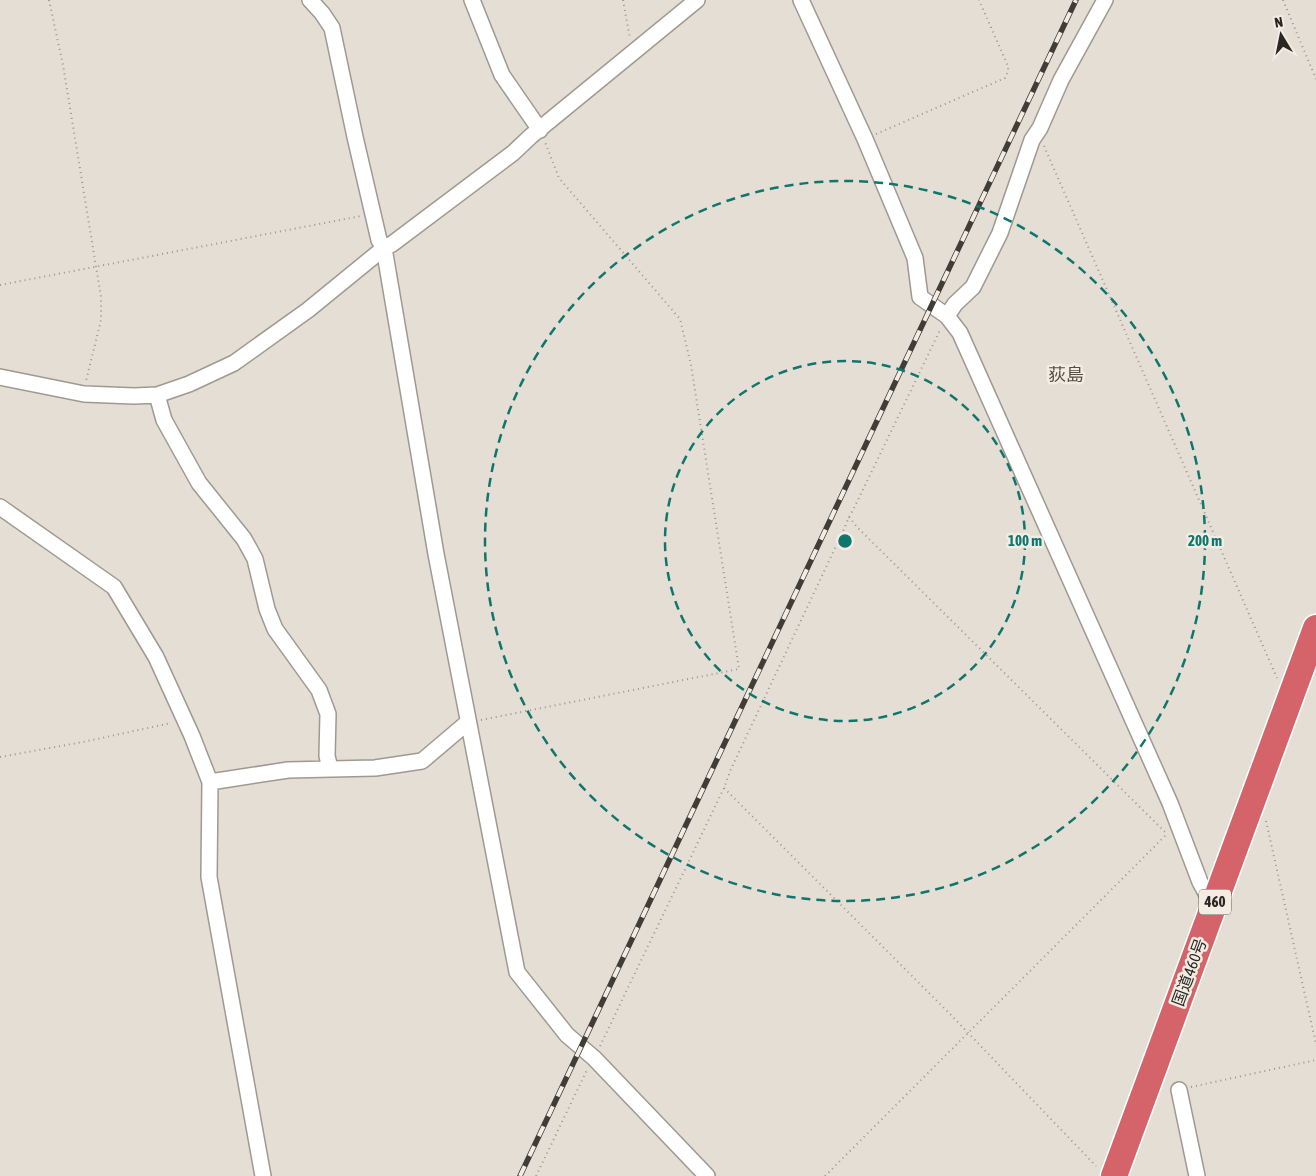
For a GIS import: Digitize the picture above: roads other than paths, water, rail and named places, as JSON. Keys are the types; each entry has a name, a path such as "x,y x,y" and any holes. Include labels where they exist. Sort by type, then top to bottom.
{"highway":[{"name":"国道460号","path":"1107,1173 1213,906 1316,628"}],"street":[{"path":"310,0 332,28 373,214 384,248 436,554 518,972 567,1035 594,1058 707,1176"},
{"path":"472,0 502,76 540,130"},
{"path":"0,378 84,394 157,395 189,384 234,363 308,310 384,248 392,244 513,153 698,0"},
{"path":"801,0 865,139 915,258 920,297 947,316 960,333 1172,829 1213,906"},
{"path":"947,316 955,304 973,287 1000,233 1032,140 1037,134 1061,80 1105,0"},
{"path":"157,395 164,420 199,482 244,538 255,559 267,609 275,629 319,690 328,714 327,756 330,768"},
{"path":"0,507 114,587 156,657 186,720 210,782 209,877 263,1176"},
{"path":"210,782 288,770 375,768 422,761 468,722"},
{"path":"1179,1090 1197,1176"}],"railway":[{"path":"520,1176 1076,0"}],"district":[{"name":"荻島","path":"1066,375"}]}
